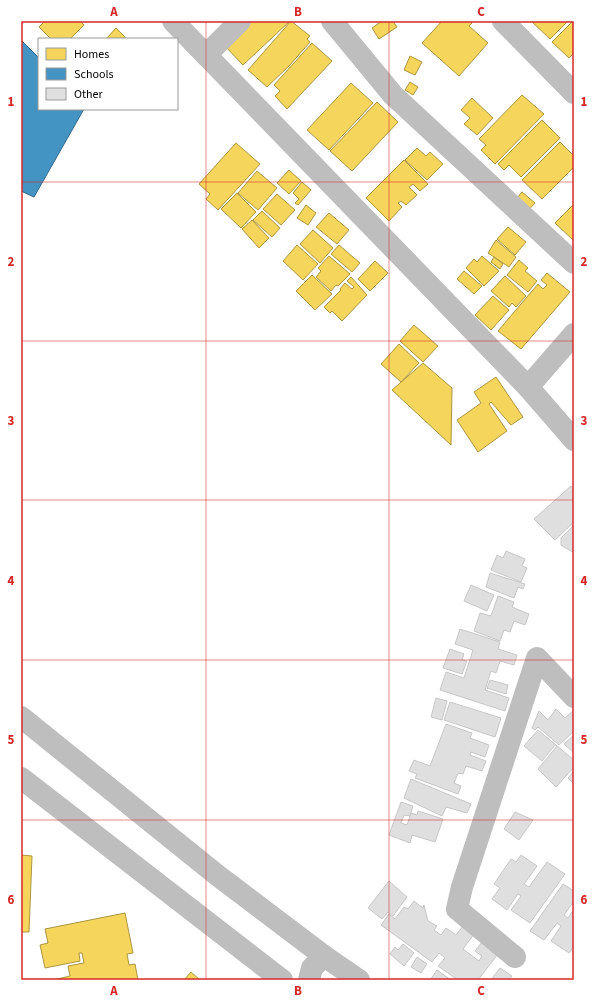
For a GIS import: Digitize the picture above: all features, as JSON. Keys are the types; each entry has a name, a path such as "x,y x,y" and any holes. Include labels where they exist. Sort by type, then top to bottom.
{"street":[{"path":"173,21 528,387 574,440"},
{"path":"206,55 240,21"},
{"path":"332,21 393,94 574,264"},
{"path":"503,21 574,93"},
{"path":"528,387 574,334"},
{"path":"515,957 457,909 462,887 537,658 574,696"},
{"path":"21,718 217,875 324,956 359,980"},
{"path":"21,778 282,980"},
{"path":"309,980 312,968 324,956"}],"building: Homes":[{"path":"45,21 80,21 84,25 71,38 50,38 39,27"},
{"path":"247,21 290,21 243,65 223,44"},
{"path":"291,21 310,36 307,39 310,42 290,65 267,87 248,70"},
{"path":"382,21 393,21 397,27 379,39 372,28"},
{"path":"442,21 470,21 472,23 469,26 488,43 459,76 422,43"},
{"path":"531,21 568,21 550,39"},
{"path":"573,21 574,53 569,58 552,42"},
{"path":"116,28 126,38 107,38"},
{"path":"312,43 332,61 287,109 275,96 280,91 274,85"},
{"path":"410,56 422,62 415,75 404,70"},
{"path":"410,82 418,87 413,95 405,90"},
{"path":"351,83 373,103 329,150 307,130"},
{"path":"522,95 544,114 495,164 481,150 486,145 479,139"},
{"path":"472,98 493,118 477,135 464,124 470,118 461,110"},
{"path":"377,102 398,122 352,171 330,151"},
{"path":"542,120 560,138 521,177 509,165 504,170 498,164"},
{"path":"560,142 574,156 574,167 542,199 522,180"},
{"path":"236,143 260,164 218,210 206,199 210,194 199,184"},
{"path":"417,148 426,156 430,152 443,164 427,180 405,160"},
{"path":"404,160 428,184 420,191 413,184 409,187 417,195 406,205 401,201 398,203 402,207 389,221 366,198"},
{"path":"289,170 301,181 289,194 277,183"},
{"path":"257,171 277,188 258,210 238,193"},
{"path":"302,182 311,190 298,205 295,203 299,199 293,193"},
{"path":"522,192 535,203 524,215 512,204"},
{"path":"237,193 256,212 241,228 221,209"},
{"path":"277,194 295,210 281,225 263,209"},
{"path":"574,204 574,241 555,223"},
{"path":"306,205 316,213 308,225 297,218"},
{"path":"262,211 280,228 272,237 253,220"},
{"path":"329,213 349,230 337,244 316,227"},
{"path":"252,220 269,238 259,248 242,229"},
{"path":"508,227 526,242 515,255 497,239"},
{"path":"313,230 333,248 320,263 300,244"},
{"path":"496,240 516,257 509,267 488,253"},
{"path":"297,245 318,264 303,280 283,261"},
{"path":"339,245 360,263 352,272 331,254"},
{"path":"329,256 350,274 331,291 316,277 321,271 318,268"},
{"path":"482,256 499,271 484,286 466,268 474,259 477,262"},
{"path":"494,257 503,264 500,269 491,262"},
{"path":"519,260 528,268 525,271 537,281 528,292 507,275"},
{"path":"375,261 388,273 370,291 358,279"},
{"path":"464,271 482,286 474,294 457,279"},
{"path":"547,273 570,292 521,349 498,331 538,284 543,289 547,285 541,280"},
{"path":"312,275 332,294 315,310 296,291"},
{"path":"505,276 526,296 516,307 512,303 509,307 491,291"},
{"path":"351,277 367,295 342,321 332,311 330,313 324,307 341,290 340,289 345,283 352,289 354,287 347,281"},
{"path":"493,296 509,310 491,330 475,315"},
{"path":"414,325 438,346 423,362 400,341"},
{"path":"399,344 419,363 401,382 381,364"},
{"path":"423,363 452,388 451,445 392,390"},
{"path":"496,377 523,417 511,425 491,402 489,404 507,431 478,452 457,420 481,403 474,392"},
{"path":"21,855 32,856 29,932 21,932"},
{"path":"125,913 133,953 127,954 129,965 135,964 138,980 53,980 70,976 68,966 84,963 82,953 79,953 80,961 45,968 40,945 48,943 45,929"},
{"path":"191,972 200,980 184,980"}],"building: Schools":[{"path":"21,40 38,57 38,110 83,110 34,197 21,191"}],"building: Other":[{"path":"571,486 574,489 574,522 555,540 534,519"},
{"path":"574,525 574,553 561,545 561,538"},
{"path":"506,551 525,559 522,566 527,568 521,582 491,570 497,555 503,558"},
{"path":"490,573 525,584 523,589 518,587 514,598 486,587"},
{"path":"471,585 494,595 487,611 464,601"},
{"path":"498,596 514,602 512,607 529,614 525,625 514,621 510,632 504,630 500,641 474,631 480,613 491,616"},
{"path":"460,629 500,642 498,649 517,655 514,665 500,661 496,673 491,671 485,690 509,698 505,711 440,690 446,672 464,678 473,650 455,644"},
{"path":"450,649 464,654 462,660 467,661 462,674 443,668"},
{"path":"490,680 508,685 506,694 487,688"},
{"path":"436,698 447,701 442,720 431,717"},
{"path":"450,702 501,718 495,737 444,720"},
{"path":"556,709 565,718 574,710 574,731 559,745 538,727 535,730 532,728 539,711 548,720"},
{"path":"446,724 472,733 470,738 489,745 485,757 471,752 470,755 486,761 482,771 466,766 463,774 458,773 454,783 461,786 458,794 415,778 417,774 409,771 414,760 430,766"},
{"path":"538,730 574,760 574,767 556,787 538,769 557,746 555,745 542,761 524,746"},
{"path":"574,735 574,753 564,744"},
{"path":"574,771 574,784 568,778"},
{"path":"411,779 471,804 467,813 446,807 442,816 404,798"},
{"path":"401,802 413,806 410,816 411,813 417,815 418,811 443,819 435,842 412,835 410,843 389,835","holes":["404,815 410,816 407,825 401,823"]},
{"path":"515,812 533,820 519,840 504,829"},
{"path":"521,855 537,866 524,884 529,887 547,862 565,874 530,923 511,910 521,896 518,894 507,910 492,899 500,888 494,884 511,859 516,862"},
{"path":"389,881 407,897 393,916 388,912 382,919 368,908"},
{"path":"563,884 574,891 574,901 564,915 568,918 574,909 574,946 569,953 551,941 561,926 557,923 544,940 530,931"},
{"path":"414,901 423,908 424,905 428,921 437,926 434,930 441,935 446,928 456,935 466,922 477,930 463,949 479,961 482,956 475,951 485,938 501,950 478,980 458,980 438,966 445,958 439,953 432,962 381,925 389,914 395,919 404,907 408,909"},
{"path":"403,944 414,953 404,966 390,954 395,947 398,950"},
{"path":"417,957 427,964 421,973 411,967"},
{"path":"500,968 512,976 509,980 491,980"},
{"path":"437,970 451,980 430,980"}]}
